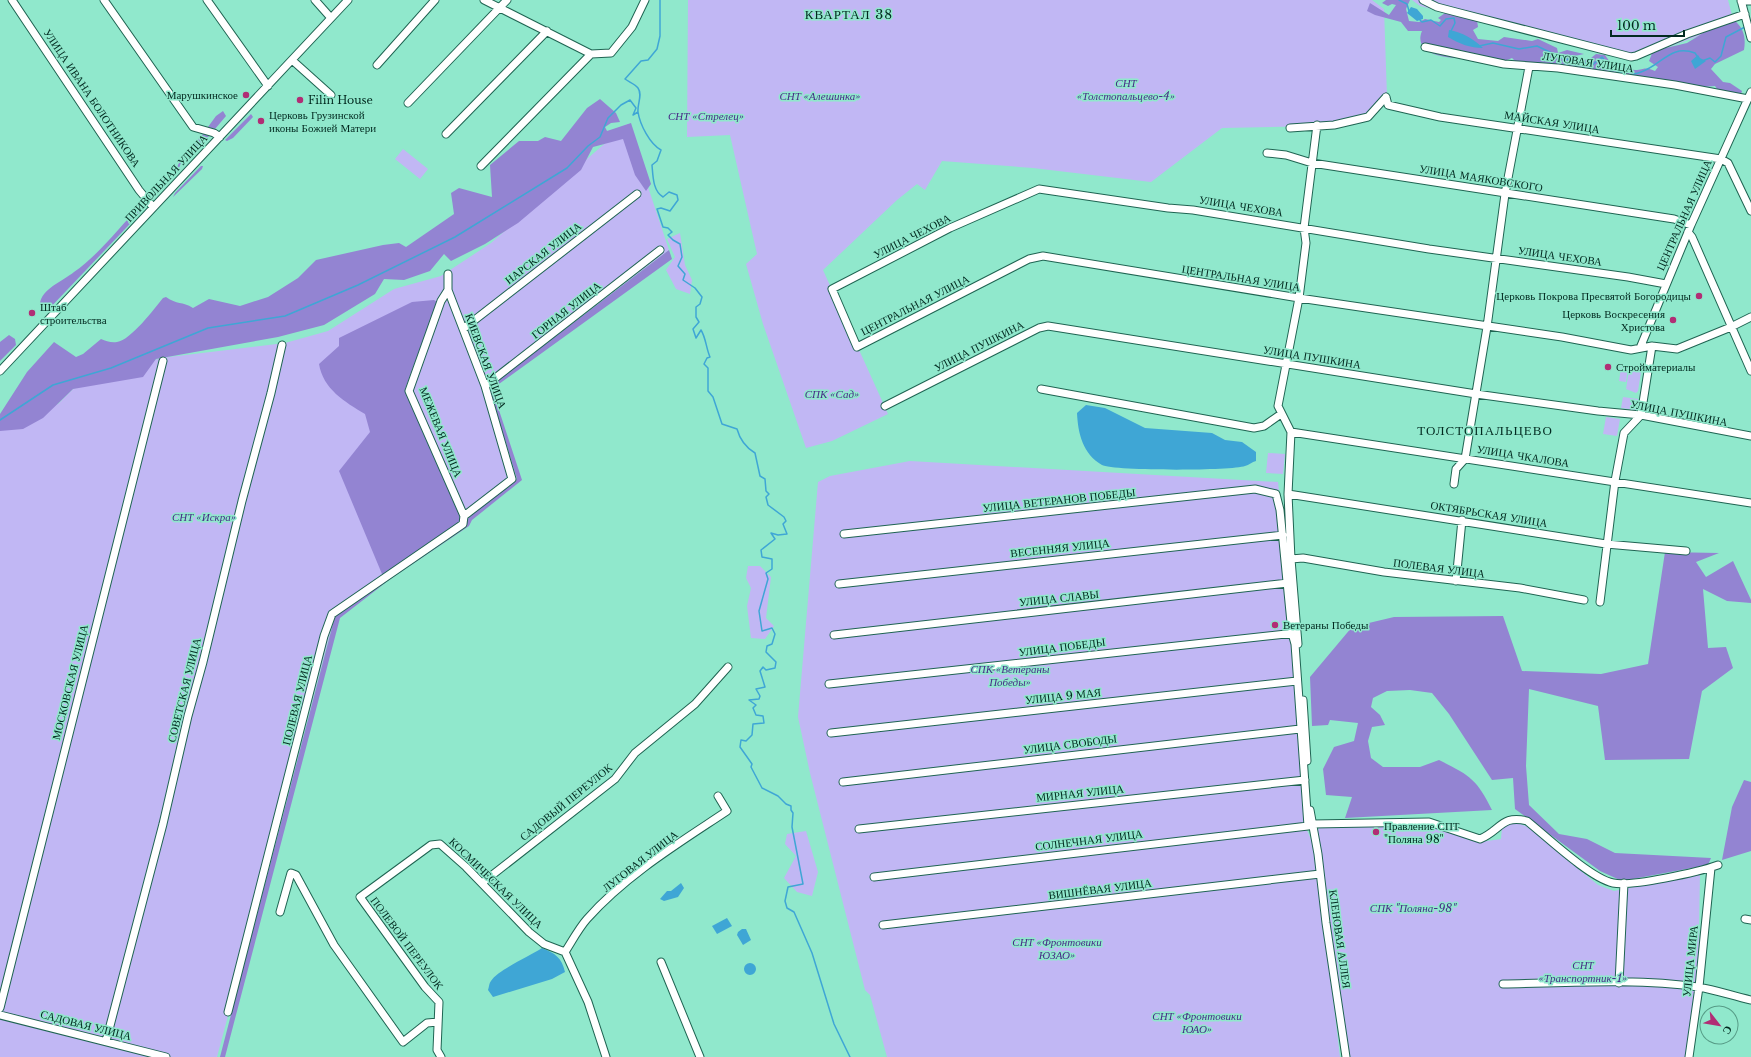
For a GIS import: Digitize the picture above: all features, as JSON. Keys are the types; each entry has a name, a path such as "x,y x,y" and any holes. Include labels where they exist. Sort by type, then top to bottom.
{"street":[{"name":"УЛИЦА ИВАНА БОЛОТНИКОВА","path":"12,0 139,190 153,207"},
{"path":"104,0 193,127 214,133 220,137"},
{"path":"207,0 268,86"},
{"path":"315,0 331,18"},
{"name":"ПРИВОЛЬНАЯ УЛИЦА","path":"0,371 348,0"},
{"path":"377,65 436,0"},
{"path":"484,0 591,54 611,53 632,27 645,0"},
{"path":"408,103 507,0"},
{"path":"1423,0 1437,7 1631,57 1745,14"},
{"path":"1751,1 1741,1 1751,38"},
{"path":"446,134 547,31"},
{"name":"ЛУГОВАЯ УЛИЦА","path":"1425,48 1493,62 1558,68 1750,96"},
{"path":"481,166 591,54"},
{"path":"292,60 331,95"},
{"path":"1454,484 1456,469 1465,459 1488,327 1506,194 1529,66"},
{"name":"ЦЕНТРАЛЬНАЯ УЛИЦА","path":"1640,348 1691,225 1750,96"},
{"name":"МАЙСКАЯ УЛИЦА","path":"1317,125 1334,124 1368,117 1386,97 1388,105 1440,116 1721,159"},
{"path":"1290,128 1317,125 1304,228 1306,243 1299,298 1278,406 1291,432 1288,494 1295,644 1304,780 1310,825"},
{"name":"УЛИЦА МАЯКОВСКОГО","path":"1267,153 1312,163 1506,194 1674,218 1691,225"},
{"path":"1721,159 1728,163 1751,211"},
{"name":"УЛИЦА ЧЕХОВА","path":"857,347 832,289 950,228 1039,189 1168,208 1193,210 1496,259 1628,277 1666,284"},
{"name":"НАРСКАЯ УЛИЦА","path":"463,329 637,194"},
{"path":"1688,232 1692,237 1751,372"},
{"name":"ГОРНАЯ УЛИЦА","path":"485,386 660,250"},
{"name":"ЦЕНТРАЛЬНАЯ УЛИЦА","path":"857,347 1029,259 1043,256 1299,298 1562,337 1631,350 1652,346 1677,349 1731,327 1751,317"},
{"name":"КИЕВСКАЯ УЛИЦА","path":"448,274 448,290 485,386 512,479"},
{"name":"МЕЖЕВАЯ УЛИЦА","path":"448,290 441,301 409,391 464,516"},
{"name":"УЛИЦА ПУШКИНА","path":"885,406 1039,328 1048,326 1476,394 1598,411 1641,415 1751,436"},
{"name":"СОВЕТСКАЯ УЛИЦА","path":"106,1041 163,824 188,716 203,662 282,345"},
{"path":"1600,602 1606,544 1615,481 1624,433 1641,415 1652,346"},
{"name":"МОСКОВСКАЯ УЛИЦА","path":"0,1008 163,361"},
{"path":"1041,389 1254,428 1264,426 1281,414"},
{"name":"УЛИЦА ЧКАЛОВА","path":"1291,432 1751,503"},
{"name":"ПОЛЕВАЯ УЛИЦА","path":"228,1012 324,636 332,614 463,524 464,516 512,479"},
{"name":"УЛИЦА ВЕТЕРАНОВ ПОБЕДЫ","path":"844,534 1255,489 1276,494 1283,535"},
{"name":"ОКТЯБРЬСКАЯ УЛИЦА","path":"1288,494 1462,520 1606,544 1686,551"},
{"path":"1456,581 1462,520"},
{"path":"1283,535 1295,633 1306,744 1310,825"},
{"name":"ВЕСЕННЯЯ УЛИЦА","path":"839,584 1283,535"},
{"name":"ПОЛЕВАЯ УЛИЦА","path":"1291,559 1303,558 1384,572 1520,588 1584,600"},
{"name":"УЛИЦА СЛАВЫ","path":"834,635 1288,583"},
{"name":"УЛИЦА ПОБЕДЫ","path":"829,684 1295,633"},
{"name":"САДОВЫЙ ПЕРЕУЛОК","path":"482,883 615,779 635,753 695,704 728,667"},
{"name":"УЛИЦА 9 МАЯ","path":"831,733 1297,681"},
{"name":"УЛИЦА СВОБОДЫ","path":"843,782 1300,729"},
{"name":"МИРНАЯ УЛИЦА","path":"859,829 1304,780"},
{"name":"ЛУГОВАЯ УЛИЦА","path":"565,952 587,919 624,885 665,854 727,811 718,796"},
{"name":"СОЛНЕЧНАЯ УЛИЦА","path":"874,877 1310,825 1429,822 1480,839 1492,833 1505,821 1518,818 1527,821 1590,872 1613,883 1624,883"},
{"name":"КЛЕНОВАЯ АЛЛЕЯ","path":"1310,825 1320,874 1346,1057"},
{"name":"КОСМИЧЕСКАЯ УЛИЦА","path":"440,844 482,883 529,932 544,944 565,952"},
{"name":"ПОЛЕВОЙ ПЕРЕУЛОК","path":"438,1022 439,1002 425,987 360,897 431,845 440,844"},
{"name":"УЛИЦА МИРА","path":"1624,883 1645,881 1714,867 1689,1057"},
{"path":"280,912 292,873 296,874 334,945 403,1042 427,1023 438,1022 437,1050 441,1057"},
{"name":"ВИШНЁВАЯ УЛИЦА","path":"883,924 1320,874"},
{"path":"1619,983 1624,883"},
{"path":"565,952 588,1002 606,1057"},
{"path":"661,962 700,1057"},
{"path":"1503,984 1619,983 1699,988 1751,1000"},
{"name":"САДОВАЯ УЛИЦА","path":"0,1015 166,1057"}],"green space":[{"path":"688,0 1372,0 1384,9 1387,96 1368,118 1318,126 1222,128 1151,182 1033,168 942,161 925,190 917,184 897,200 823,270 888,414 832,441 806,448 763,324 746,264 757,254 730,135 687,137"},
{"path":"1412,0 1728,0 1734,23 1633,60 1420,6"},
{"name":"СНТ «Искра»","path":"627,124 669,250 487,387 517,480 335,615 217,1057 0,1057 0,428 58,404 73,389 161,358 285,343 328,331 394,289 441,276 491,243"},
{"path":"403,149 428,169 420,179 395,159"},
{"path":"680,233 685,265 692,280 690,294 676,289 666,270 675,257 667,239"},
{"path":"1621,367 1628,368 1626,382 1619,381"},
{"path":"1631,368 1640,370 1641,372 1638,391 1636,393 1626,389 1629,370"},
{"path":"1623,397 1638,399 1636,410 1621,408"},
{"path":"1606,417 1620,419 1617,436 1603,434"},
{"path":"1268,453 1285,454 1283,474 1266,473"},
{"name":"СПК «Ветераны Победы»","path":"910,461 1278,482 1293,616 1306,828 1316,851 1340,1057 887,1057 870,995 865,990 810,773 798,717 818,482 830,476"},
{"path":"748,566 760,566 771,577 766,618 774,626 765,639 751,638 747,606 751,588 746,578"},
{"path":"1423,823 1480,842 1501,839 1502,827 1509,824 1515,823 1528,827 1598,885 1614,891 1700,873 1698,985 1687,1057 1349,1057 1317,831 1320,827"},
{"path":"806,831 818,872 812,896 797,892 784,878 796,856 785,844 787,834"}],"shaded area":[{"path":"1386,0 1410,0 1406,9 1409,21 1419,22 1425,19 1439,22 1441,20 1438,18 1445,13 1477,20 1478,27 1473,30 1478,39 1498,41 1504,37 1532,41 1538,39 1557,48 1558,53 1567,50 1584,54 1570,57 1578,62 1591,58 1596,54 1605,55 1612,65 1619,69 1626,68 1635,70 1646,68 1655,71 1658,67 1649,61 1653,51 1687,43 1708,30 1734,20 1740,26 1744,34 1744,50 1715,64 1711,69 1723,82 1730,83 1742,91 1739,100 1722,96 1715,86 1702,87 1519,65 1512,58 1501,61 1483,57 1444,57 1425,49 1420,38 1422,31 1408,31 1401,22 1375,15 1367,11 1370,3 1389,15 1396,5 1392,4 1388,6 1382,3"},
{"path":"600,99 616,113 620,122 611,123 605,127 607,131 631,123 651,184 646,191 635,175 623,139 593,147 581,170 518,223 485,244 451,261 444,254 430,271 404,280 384,279 375,294 324,325 278,337 156,359 143,377 73,389 43,418 23,429 0,431 0,414 27,372 54,342 76,357 83,354 101,339 117,342 129,336 163,298 166,297 193,308 209,299 240,306 268,297 298,278 316,260 383,245 399,243 406,247 454,214 451,193 459,188 492,197 490,165 519,141 538,141 545,137 561,141 587,108"},
{"path":"223,111 226,116 215,129 208,127 216,116"},
{"path":"251,114 253,117 233,138 227,141 225,140"},
{"path":"203,134 209,136 188,158 183,158 179,168 176,169 182,157"},
{"path":"201,166 203,166 202,169 173,197 175,193"},
{"path":"142,204 145,208 48,310 40,304 41,299 48,290 74,272 92,257 110,240"},
{"path":"669,250 672,259 492,389 522,480 472,520 469,526 389,580 340,618 225,1057 220,1057 335,616 386,578 382,574 339,471 370,432 365,414 350,405 330,388 321,373 319,364 339,346 339,338 412,302 434,300 437,302 405,389 466,519 517,479 489,387"},
{"path":"9,335 15,339 16,345 0,361 0,342"},
{"path":"1665,552 1719,553 1696,562 1706,577 1733,561 1751,600 1751,603 1727,601 1703,589 1708,648 1726,647 1733,668 1702,691 1689,759 1605,760 1598,706 1529,689 1526,766 1529,805 1559,834 1587,839 1615,853 1711,858 1708,865 1622,881 1600,871 1515,809 1513,778 1492,780 1449,714 1432,693 1410,690 1387,691 1373,698 1371,707 1380,715 1385,725 1372,727 1368,741 1371,758 1383,767 1420,767 1439,760 1465,774 1471,779 1482,791 1492,810 1345,818 1352,797 1326,795 1323,769 1334,747 1354,741 1358,723 1330,720 1328,725 1312,726 1310,677 1352,627 1394,617 1503,616 1522,671 1601,674 1648,664"},
{"path":"1744,780 1751,782 1751,851 1722,860 1732,807"}],"water":[{"path":"1411,7 1417,9 1423,16 1423,19 1417,21 1407,13"},
{"path":"1449,30 1468,36 1483,48 1461,44 1448,37"},
{"path":"1698,55 1706,61 1695,69 1691,61"},
{"path":"1086,405 1105,408 1145,428 1212,433 1225,440 1242,442 1256,452 1256,461 1246,466 1218,469 1148,469 1110,467 1102,465 1090,455 1080,436 1077,413"},
{"path":"681,883 684,888 678,897 664,901 660,899 667,891 671,891"},
{"path":"727,918 732,926 717,934 712,926"},
{"path":"742,929 746,929 751,940 743,945 737,935"},
{"path":"542,948 551,952 560,960 565,972 552,979 493,997 488,990 490,982 500,972"},
{"path":"748,963 752,963 756,969 752,975 748,975 744,971 744,967"}],"waterway":[{"path":"660,0 660,36 657,49 648,60 641,61 625,79 638,88 640,94 638,112 641,123 649,139 661,150 657,161 652,165 655,187 663,197 669,192 677,195 678,200 670,211 661,208 657,209 663,227 668,228 672,232 668,235 680,244 682,257 678,266 685,274 683,280 695,288 702,297 700,304 696,307 696,317 699,322 693,329 696,338 701,330 710,357 707,358 704,364 708,368 708,391 713,397 722,424 737,429 743,443 755,453 760,476 765,479 766,491 769,494 766,497 768,505 784,517 786,521 783,524 787,534 778,535 771,533 775,539 761,550 762,557 772,559 772,569 766,573 768,579 759,611 762,631 772,628 775,634 772,644 767,646 766,652 776,662 775,668 766,670 763,667 760,671 765,687 756,689 760,696 759,699 749,700 756,705 753,708 756,715 763,716 764,723 753,724 752,735 746,741 741,740 740,747 752,764 751,767 762,788 778,796 786,804 791,806 793,813 792,827 803,884 788,887 785,901 787,908 794,912 812,953 834,1024 850,1057"},
{"path":"1399,0 1407,4 1409,11"},
{"path":"1420,20 1422,22 1431,20 1440,26 1446,19 1454,18 1455,23 1451,31"},
{"path":"1702,61 1710,58 1715,62 1721,56 1726,37 1745,27"},
{"path":"1479,46 1493,43 1519,49 1537,46 1562,58 1592,65 1602,57 1609,66 1623,74"},
{"path":"1628,75 1648,69 1666,56 1679,51 1695,53 1697,56"},
{"path":"0,420 53,385 111,368 208,328 285,316 358,285 455,237 567,168 588,146 600,137 608,118 621,105 630,100 636,108 633,115 638,112"}],"place":[{"name":"Марушкинское","path":"246,95"},
{"name":"Filin House","path":"300,100"},
{"name":"Церковь Грузинской иконы Божией Матери","path":"261,121"},
{"name":"Церковь Покрова Пресвятой Богородицы","path":"1699,296"},
{"name":"Штаб строительства","path":"32,313"},
{"name":"Церковь Воскресения Христова","path":"1673,320"},
{"name":"Стройматериалы","path":"1608,367"},
{"name":"Ветераны Победы","path":"1275,625"},
{"name":"Правление СПТ \"Поляна 98\"","path":"1376,832"}],"district":[{"name":"КВАРТАЛ 38","path":"849,14"},
{"name":"ТОЛСТОПАЛЬЦЕВО","path":"1485,430"}],"park label":[{"name":"СНТ «Толстопальцево-4»","path":"1126,89"},
{"name":"СНТ «Алешинка»","path":"820,96"},
{"name":"СНТ «Стрелец»","path":"706,116"},
{"name":"СПК «Сад»","path":"832,394"},
{"name":"СПК \"Поляна-98\"","path":"1413,908"},
{"name":"СНТ «Фронтовики ЮЗАО»","path":"1057,948"},
{"name":"СНТ «Транспортник-1»","path":"1583,971"},
{"name":"СНТ «Фронтовики ЮАО»","path":"1197,1022"}]}
